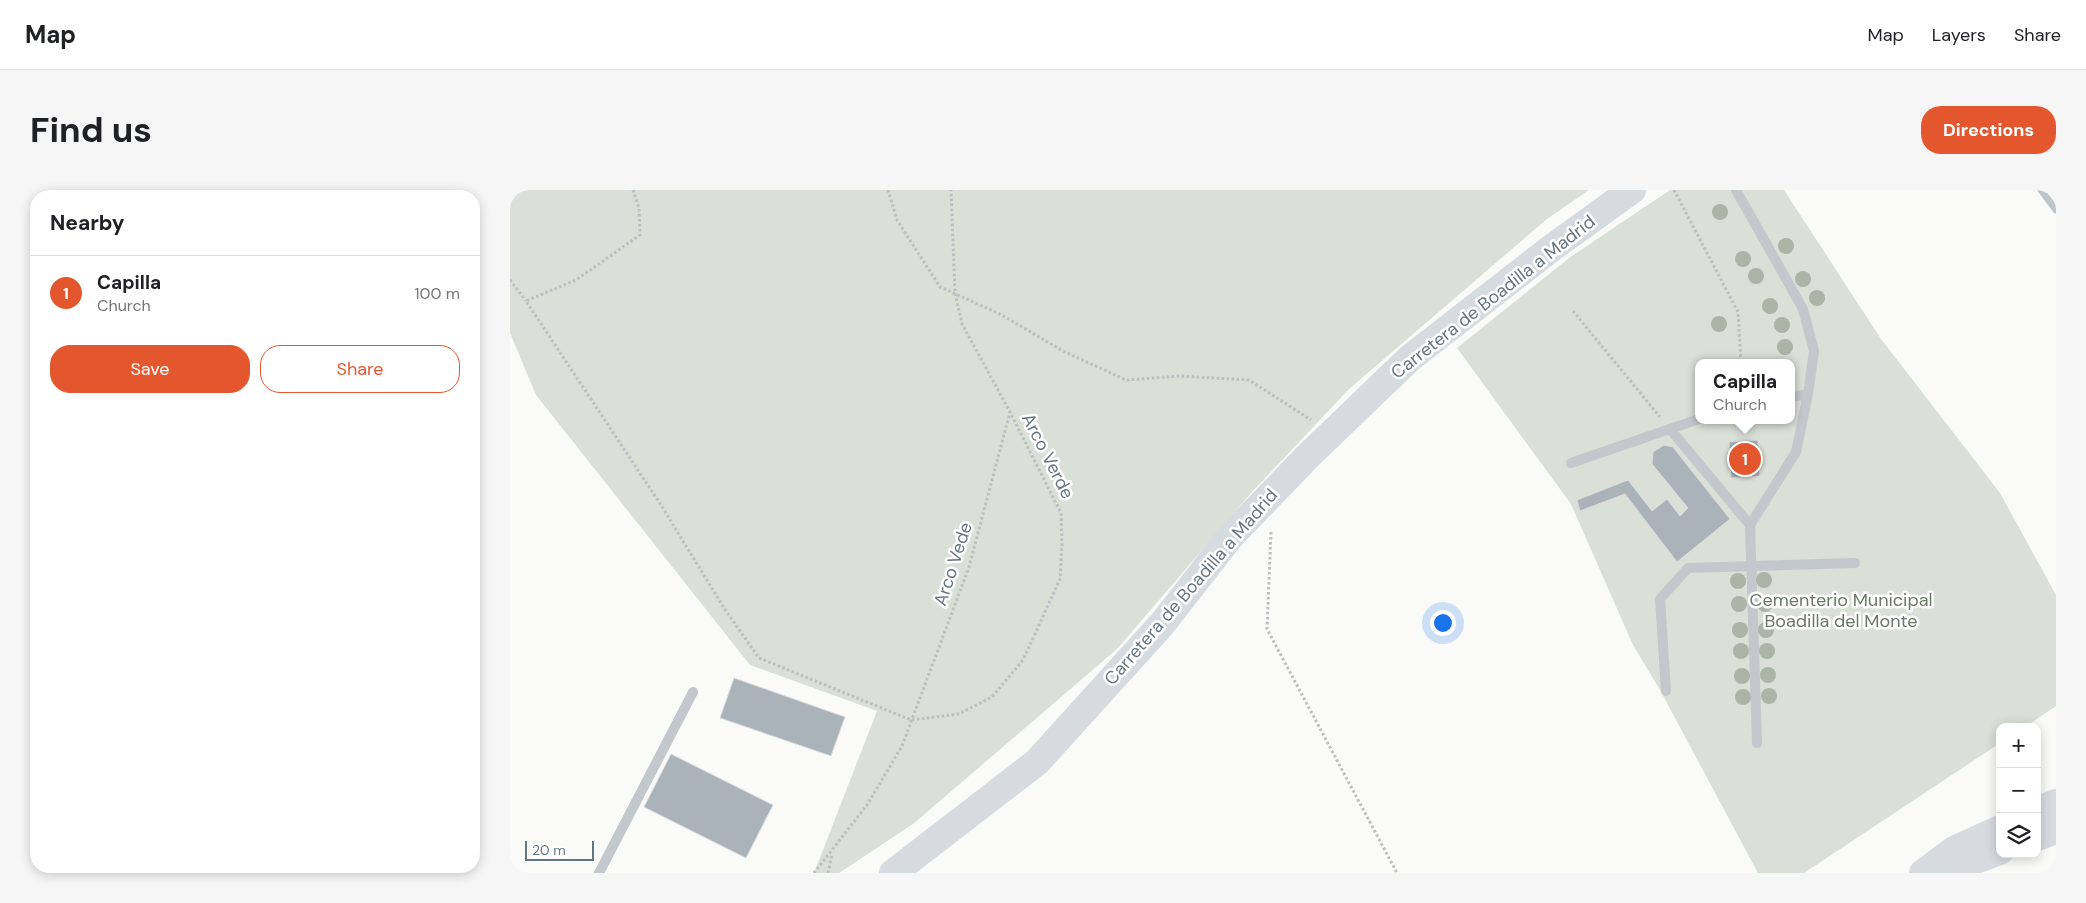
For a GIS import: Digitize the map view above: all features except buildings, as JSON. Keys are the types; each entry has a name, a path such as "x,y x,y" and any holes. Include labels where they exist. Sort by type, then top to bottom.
{"main road":[{"name":"Carretera de Boadilla a Madrid","path":"893,873 1037,762 1162,624 1230,537 1300,464 1410,358 1553,247 1632,190"},
{"path":"2041,810 2056,803"},
{"path":"2041,836 2056,830"},
{"path":"1923,873 1954,850 1996,831"},
{"path":"1940,873 1996,852"}],"lane":[{"path":"1736,190 1803,309 1814,351 1808,394 1796,452 1750,526 1757,743"},
{"path":"1795,396 1808,394"},
{"path":"1571,463 1695,420"},
{"path":"1670,429 1750,526"},
{"path":"1666,691 1660,599 1688,568 1854,563"},
{"path":"599,873 693,692"}],"path":[{"path":"526,301 576,280 640,235 639,208 633,190"},
{"path":"888,190 897,220 940,287 1000,314 1063,351 1126,380 1180,376 1249,380 1314,422"},
{"name":"Arco Verde","path":"911,720 958,714 992,697 1023,660 1060,580 1061,513 1010,412 962,324 955,293 952,190"},
{"path":"1674,190 1738,312 1741,359"},
{"path":"510,280 634,463 724,608 758,658 911,720 902,746 868,806 814,873"},
{"path":"1574,311 1670,429"},
{"name":"Arco Vede","path":"911,720 969,567 1010,412"},
{"path":"1272,530 1267,629 1397,873"},
{"path":"828,873 832,853"}],"green space":[{"path":"510,190 1589,190 1547,219 1349,389 1252,492 1117,649 913,824 839,873 814,873 877,711 750,665 536,395 510,333"},
{"name":"Cementerio Municipal Boadilla del Monte","path":"1670,190 1784,190 1881,339 2000,493 2056,595 2056,706 2031,723 1996,723 1996,746 1804,873 1758,873 1660,690 1633,645 1571,504 1457,348 1569,258"}],"waterway":[{"path":"2041,190 2056,210"}],"place":[{"name":"Capilla","path":"1745,459"}]}
